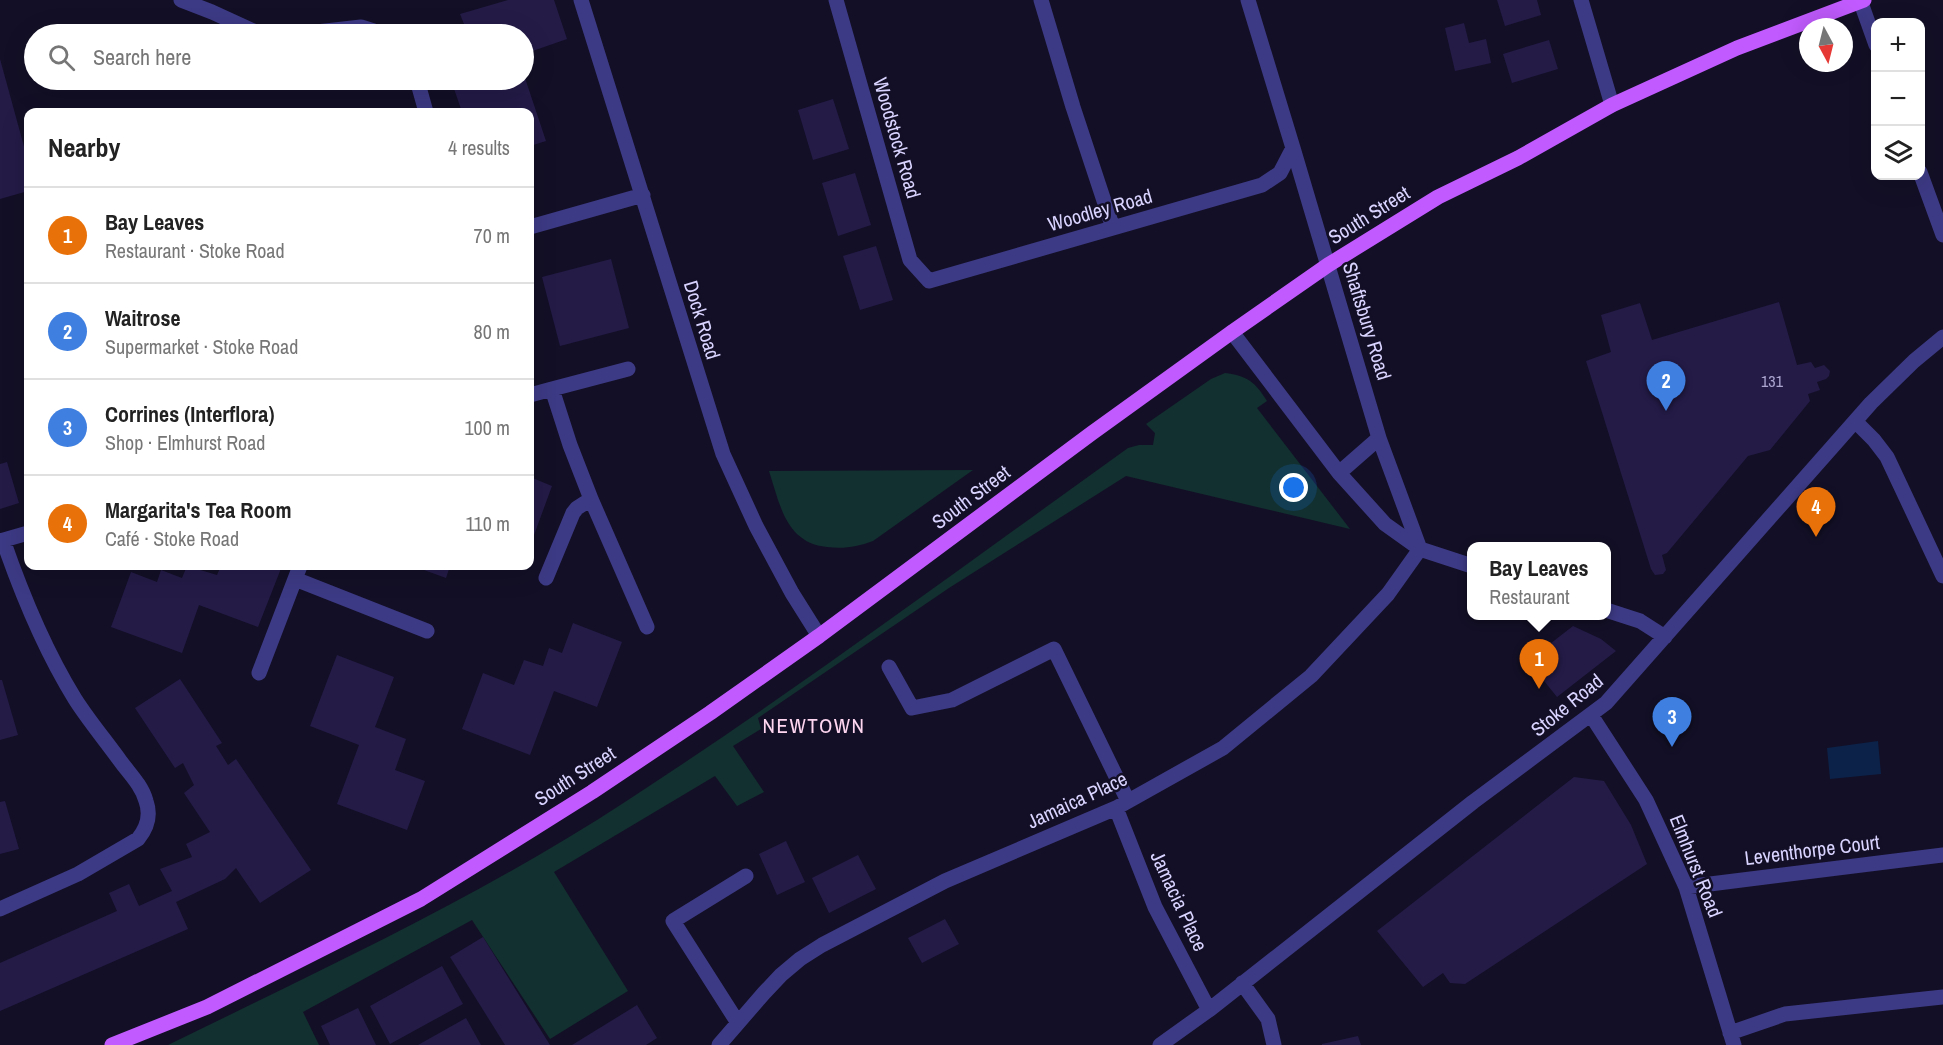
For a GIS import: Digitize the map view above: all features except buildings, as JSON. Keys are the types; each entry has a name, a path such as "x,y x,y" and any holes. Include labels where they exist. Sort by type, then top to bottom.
{"main road":[{"name":"South Street","path":"112,1045 207,1006 421,898 654,751 819,636 1232,332 1328,265 1438,197 1518,158 1612,105 1737,48 1862,0"}],"street":[{"path":"181,0 238,24"},
{"name":"Dock Road","path":"581,0 697,375 729,469 783,578 819,636"},
{"name":"Woodstock Road","path":"836,0 910,260 929,281"},
{"path":"1041,0 1073,108 1113,228"},
{"name":"Shaftsbury Road","path":"1248,0 1379,438 1420,549"},
{"path":"1581,0 1612,105"},
{"path":"1862,0 1871,31"},
{"path":"420,90 425,108"},
{"name":"Woodley Road","path":"929,281 1262,185 1280,173 1293,148"},
{"path":"1923,180 1943,235"},
{"path":"534,226 643,195"},
{"path":"1232,332 1339,473 1385,524 1420,549 1467,564"},
{"name":"Stoke Road","path":"1161,1045 1209,1010 1473,802 1591,716 1616,694 1855,421 1914,361 1943,337"},
{"path":"534,394 628,369"},
{"path":"552,389 591,499 647,627"},
{"path":"1855,421 1887,457 1943,576"},
{"path":"1339,473 1379,438"},
{"path":"546,578 573,513 591,499"},
{"path":"0,909 78,874 138,839 145,831 148,821 148,810 141,790 87,716 49,655 26,602 1,540 24,534"},
{"name":"Jamaica Place","path":"719,1045 781,975 822,945 945,881 1122,804 1223,748 1311,676 1388,594 1420,549"},
{"path":"259,673 297,572 427,631"},
{"path":"1611,612 1640,621 1665,637"},
{"name":"Jamacia Place","path":"889,667 912,708 952,700 1054,648 1122,804 1155,907 1209,1010"},
{"name":"Elmhurst Road","path":"1591,716 1624,763 1646,800 1686,887 1732,1039"},
{"name":"Leventhorpe Court","path":"1686,887 1943,855"},
{"path":"738,1023 673,921 746,876"},
{"path":"1242,983 1268,1019 1274,1045"},
{"path":"1732,1039 1785,1014 1943,997"}],"green space":[{"path":"1225,373 1245,378 1259,389 1267,401 1257,408 1350,529 1126,476 949,588 758,718 761,729 733,746 764,792 737,806 715,776 554,872 628,991 550,1039 472,920 303,1012 319,1045 168,1045 343,960 458,900 515,869 625,802 816,672 1128,448 1153,445 1155,433 1146,424 1211,379"},
{"path":"973,470 873,541 839,548 813,544 794,530 781,509 769,471"}],"water":[{"path":"1878,741 1881,774 1830,779 1827,748"}],"place":[{"name":"Waitrose","path":"1666,411"},
{"name":"Margarita's Tea Room","path":"1816,537"},
{"name":"Bay Leaves","path":"1539,689"},
{"name":"Corrines (Interflora)","path":"1672,747"}],"district":[{"name":"NEWTOWN","path":"814,726"}]}
